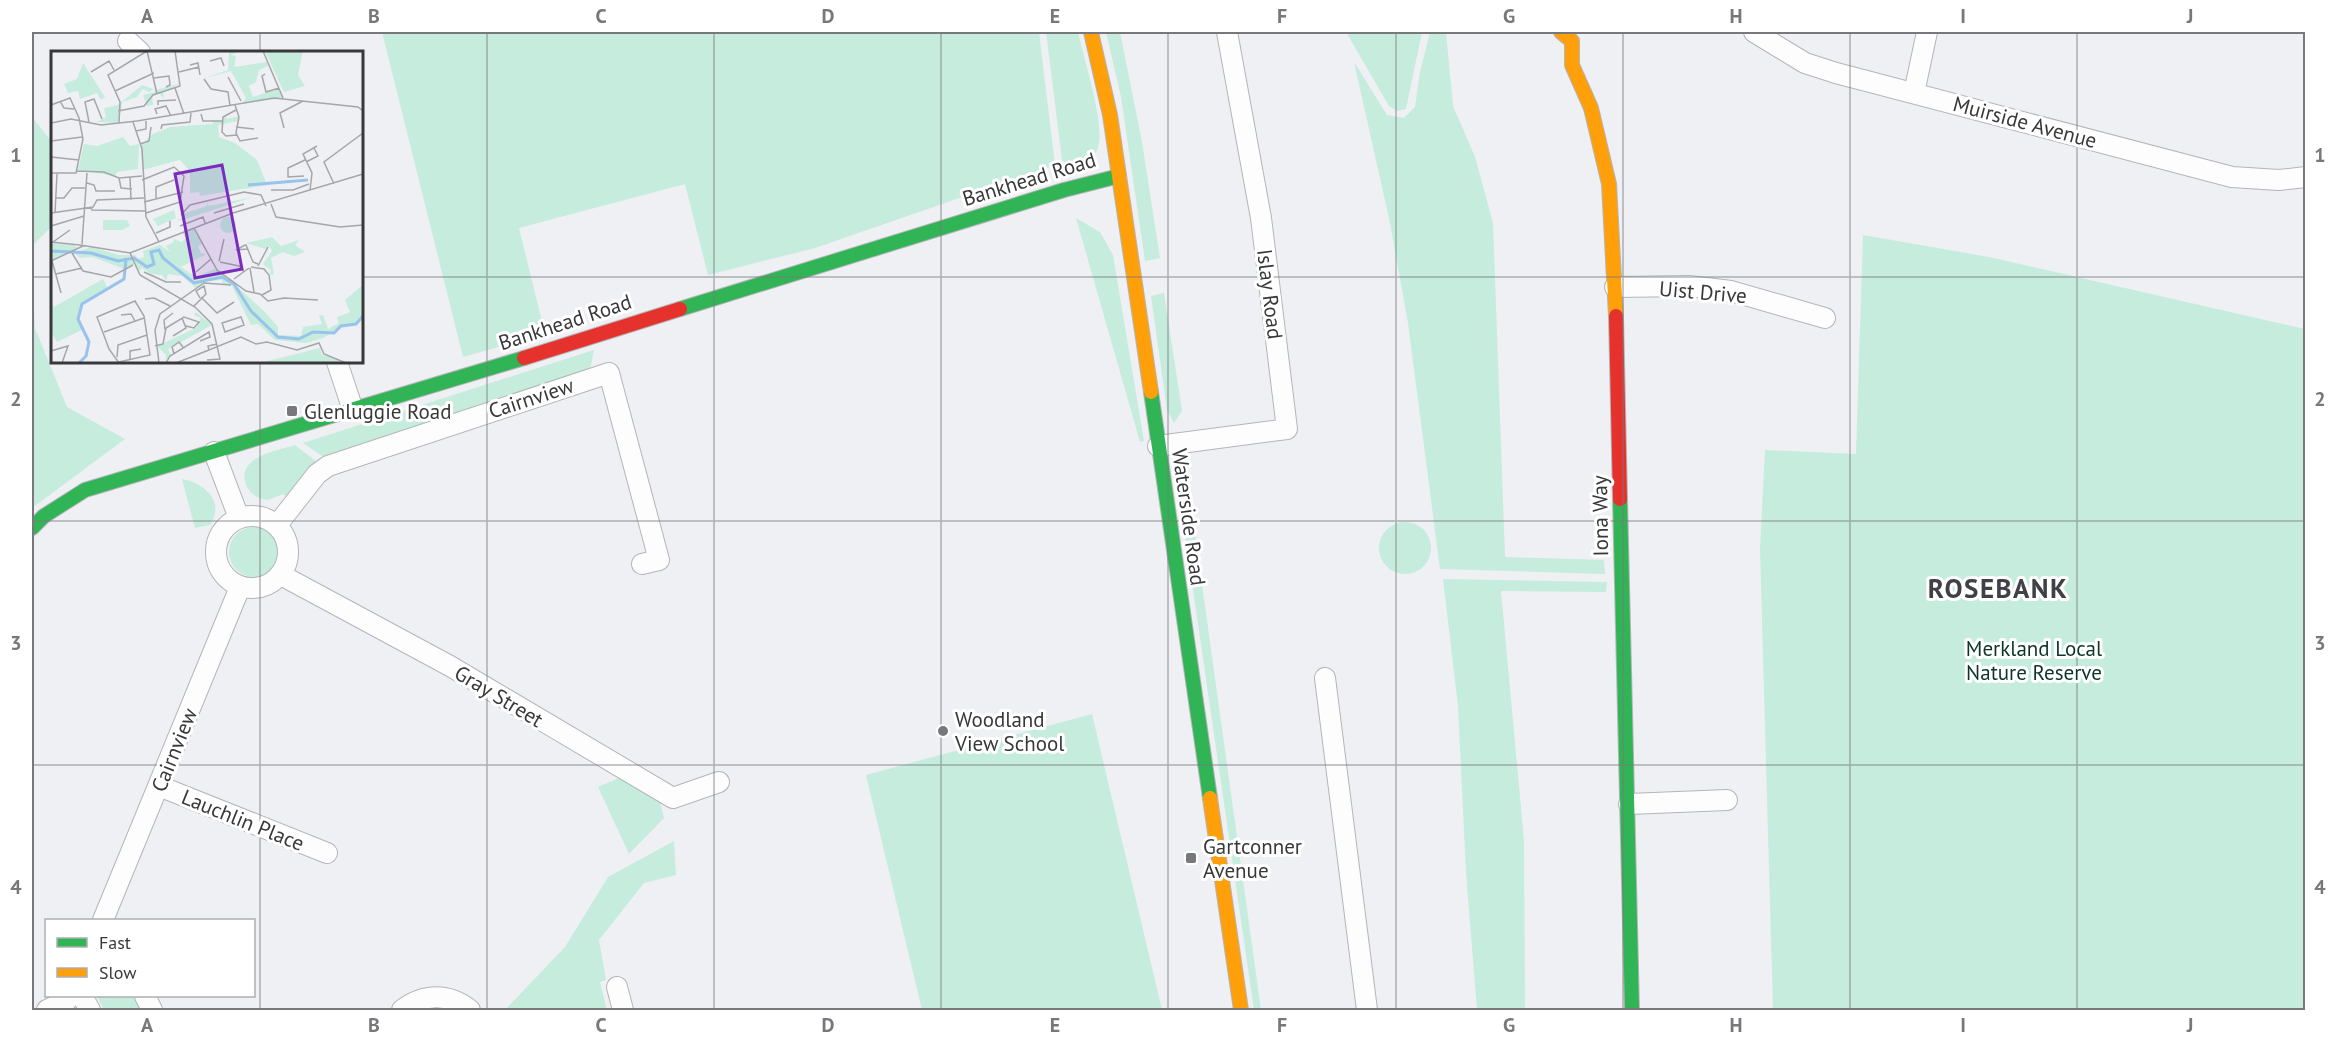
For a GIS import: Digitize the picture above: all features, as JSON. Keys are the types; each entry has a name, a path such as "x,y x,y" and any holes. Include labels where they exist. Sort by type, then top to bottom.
{"street":[{"name":"Waterside Road","path":"1091,32 1110,115 1241,1011"},
{"name":"Islay Road","path":"1158,446 1287,429 1261,218 1227,32"},
{"name":"Muirside Avenue","path":"1754,32 1805,63 2232,177 2279,180 2306,177"},
{"path":"1914,93 1927,32"},
{"name":"Iona Way","path":"1570,35 1572,65 1591,108 1609,184 1615,287 1629,804 1632,1011"},
{"name":"Bankhead Road","path":"32,528 85,490 353,410 1041,197 1119,176"},
{"name":"Uist Drive","path":"1615,287 1689,286 1731,291 1825,318"},
{"path":"337,363 353,410"},
{"name":"Cairnview","path":"277,525 317,474 328,466 609,372 659,560 642,564"},
{"path":"214,452 239,518"},
{"path":"259,516 277,525 284,534 289,555 280,575 262,587 240,587 230,581 221,571 216,559 220,534 239,518 259,516"},
{"name":"Gray Street","path":"280,575 450,666 673,798 719,782"},
{"name":"Cairnview","path":"106,918 240,587"},
{"path":"1325,678 1367,1011"},
{"name":"Lauchlin Place","path":"159,786 327,853"},
{"path":"1629,804 1727,800"},
{"path":"617,987 623,1011"},
{"path":"47,1011 70,997"},
{"path":"83,997 90,1011"},
{"path":"145,997 152,1011"},
{"path":"402,1011 427,997 442,997 455,1000 470,1011"}],"green space":[{"path":"382,32 1039,32 1055,165 815,248 708,275 685,184 519,228 545,334 463,357"},
{"path":"1046,32 1078,32 1092,88 1098,119 1099,143 1094,156 1077,173 1062,160"},
{"path":"1106,32 1120,32 1142,142 1160,258 1145,261 1121,97"},
{"path":"1346,32 1422,32 1406,109 1397,111 1389,106"},
{"path":"1430,32 1446,32 1453,106 1475,157 1493,223 1505,557 1604,560 1605,574 1440,569 1408,323 1390,223 1354,62 1387,115 1404,118 1415,107 1420,72"},
{"path":"32,117 51,141 51,227 32,246"},
{"path":"1076,218 1100,232 1113,255 1144,441 1140,442"},
{"name":"Merkland Local Nature Reserve","path":"1863,235 1989,257 2305,329 2305,1010 1773,1010 1760,548 1765,450 1856,454"},
{"path":"32,269 35,328 67,407 125,439 32,508"},
{"path":"1164,293 1182,411 1174,423 1167,410 1151,296"},
{"path":"594,350 590,369 586,373 325,458 303,443"},
{"path":"295,445 317,462 287,497 283,494 268,500 261,499 250,491 244,479 248,466 263,455"},
{"path":"1179,467 1187,476 1261,1010 1254,1010 1176,472"},
{"path":"182,479 198,484 210,494 215,508 210,525 195,528"},
{"path":"1405,522 1415,524 1423,530 1429,538 1431,548 1429,558 1423,566 1415,572 1405,574 1395,572 1387,566 1381,558 1379,548 1381,538 1387,530 1395,524"},
{"path":"254,527 272,534 279,552 272,570 254,577 236,570 229,552 236,534"},
{"path":"1443,579 1607,582 1606,592 1501,591 1524,840 1525,1010 1477,1010 1466,872 1458,706"},
{"path":"1092,714 1162,1010 922,1010 866,775"},
{"path":"619,778 660,802 664,818 629,854 598,787"},
{"path":"674,841 676,875 644,883 599,940 606,980 600,982 607,1010 505,1010 565,947 608,877"},
{"path":"98,997 138,997 144,1010 104,1010"}],"traffic: fast":[{"path":"680,309 1064,190 1119,176"},
{"path":"32,528 44,516 85,490 524,358"},
{"path":"1151,392 1210,798"},
{"path":"1620,499 1632,1010"}],"traffic: slow":[{"path":"1091,32 1110,115 1151,392"},
{"path":"1561,32 1572,41 1572,65 1591,108 1609,184 1616,316"},
{"path":"1210,798 1241,1010"}],"traffic: jam":[{"path":"524,358 680,309"},
{"path":"1616,316 1620,499"}],"place":[{"name":"Glenluggie Road","path":"292,411"},
{"name":"Woodland View School","path":"943,731"},
{"name":"Gartconner Avenue","path":"1191,858"}],"district":[{"name":"ROSEBANK","path":"1998,588"}]}
